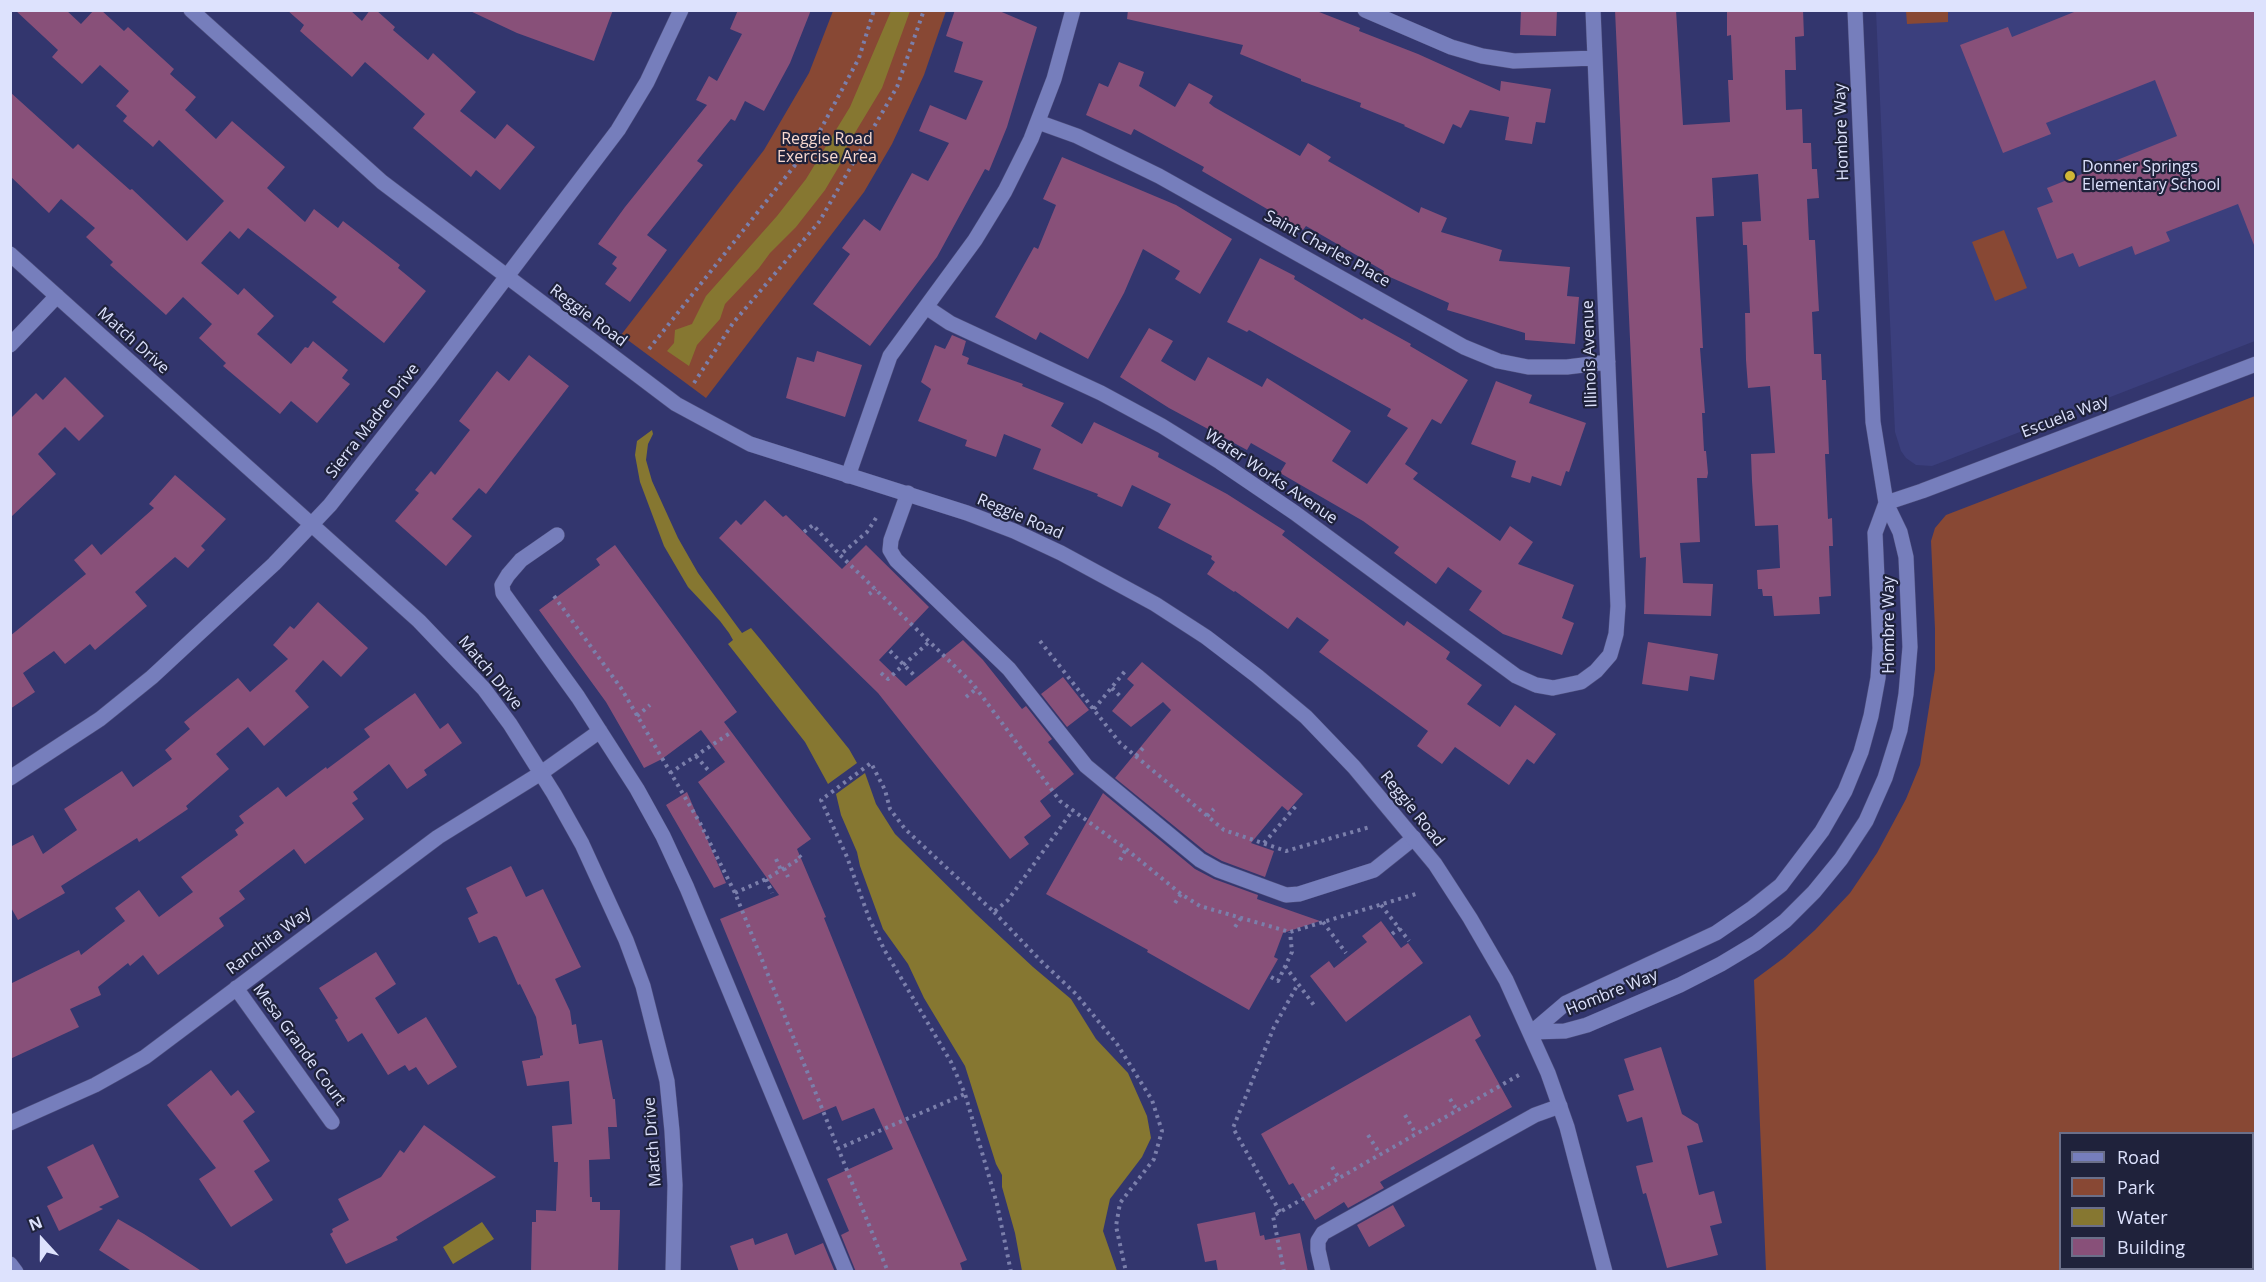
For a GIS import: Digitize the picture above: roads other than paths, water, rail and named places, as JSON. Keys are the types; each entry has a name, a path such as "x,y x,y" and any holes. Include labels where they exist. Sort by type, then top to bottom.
{"street":[{"name":"Reggie Road","path":"190,10 382,182 676,404 750,444 908,494 1014,531 1146,599 1206,637 1306,717 1354,767 1435,864 1506,980 1532,1032 1560,1106 1586,1190 1605,1272"},
{"name":"Sierra Madre Drive","path":"10,778 100,719 152,677 249,588 311,525 373,452 618,130 647,82 681,10"},
{"path":"848,476 890,356 975,240 1005,191 1038,122 1054,80 1073,10"},
{"path":"1365,10 1451,47 1482,56 1514,61 1595,58"},
{"name":"Illinois Avenue","path":"1581,682 1596,671 1610,655 1616,634 1618,606 1593,10"},
{"name":"Hombre Way","path":"1532,1032 1565,1031 1587,1025 1680,985 1756,943 1785,921 1814,892 1841,859 1866,821 1885,778 1900,730 1910,647 1906,557 1900,532 1886,503 1873,422 1855,10"},
{"name":"Saint Charles Place","path":"1038,122 1077,136 1159,176 1473,350 1498,361 1528,367 1568,367 1608,362"},
{"name":"Match Drive","path":"10,254 311,525 345,552 451,653 490,698 541,772 603,886 639,977 656,1034 667,1081 672,1131 675,1185 673,1272"},
{"path":"10,345 57,296"},
{"name":"Water Works Avenue","path":"926,307 950,323 1101,393 1162,426 1220,462 1295,513 1516,676 1536,685 1552,687 1581,682"},
{"name":"Escuela Way","path":"1886,503 2256,364"},
{"path":"908,494 891,540 890,550 896,560 1009,669 1086,766 1200,860 1218,870 1286,895 1299,894 1374,870 1414,838"},
{"name":"Hombre Way","path":"1532,1032 1566,1002 1716,933 1751,909 1781,885 1822,831 1845,791 1861,753 1871,716 1878,678 1880,648 1875,533 1886,503"},
{"path":"557,535 521,560 508,574 502,585 503,593 578,696 637,789 687,888 846,1272"},
{"name":"Ranchita Way","path":"10,1123 122,1071 145,1057 438,837 541,772 600,731"},
{"name":"Mesa Grande Court","path":"236,988 332,1122"},
{"path":"1323,1272 1318,1250 1318,1241 1323,1233 1534,1115 1560,1106"},
{"path":"10,1264 16,1272"}],"water":[{"path":"891,11 910,11 882,88 847,146 841,163 825,190 796,227 725,304 720,319 697,345 689,366 667,351 674,343 675,330 692,324 706,296 777,216 806,179 850,107"},
{"path":"652,430 646,460 652,481 678,538 698,573 742,633 751,628 849,749 857,763 828,784 805,742 728,644 733,640 729,633 688,587 664,546 640,482 635,455 637,441"},
{"path":"865,773 876,804 895,834 976,914 1071,999 1096,1039 1128,1073 1147,1116 1151,1138 1142,1157 1110,1199 1103,1231 1117,1271 1022,1271 1015,1233 1002,1187 1002,1175 996,1164 965,1066 924,998 908,964 883,929 857,852 841,815 836,794"},
{"path":"482,1222 494,1239 453,1264 443,1247"}],"place":[{"name":"Donner Springs Elementary School","path":"2070,176"}],"park label":[{"name":"Reggie Road Exercise Area","path":"827,148"}]}
